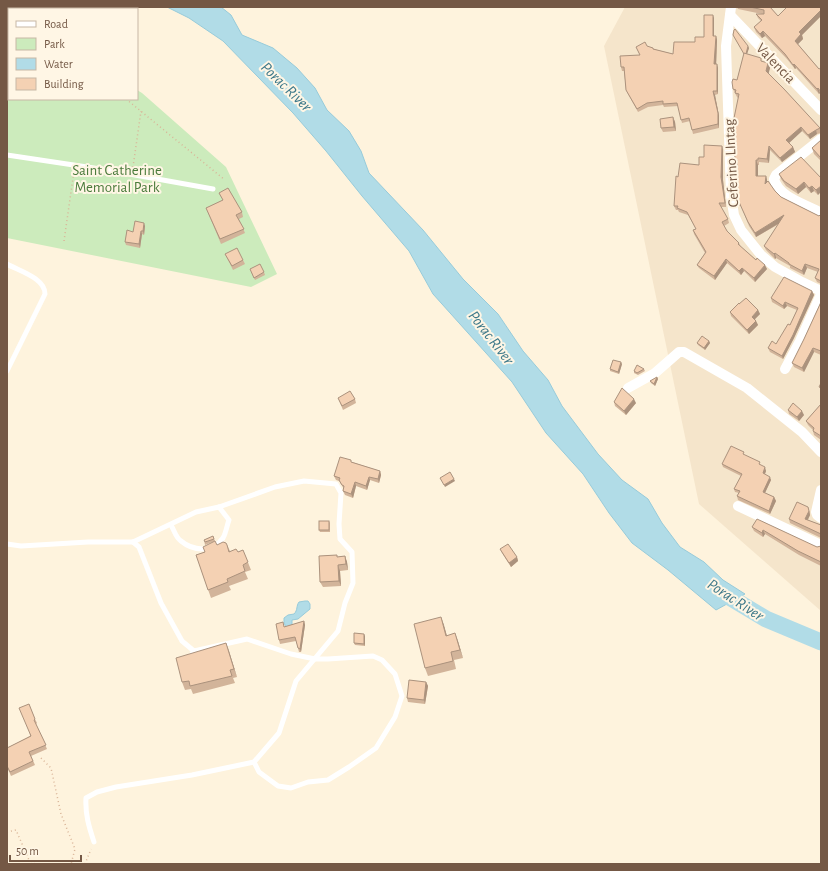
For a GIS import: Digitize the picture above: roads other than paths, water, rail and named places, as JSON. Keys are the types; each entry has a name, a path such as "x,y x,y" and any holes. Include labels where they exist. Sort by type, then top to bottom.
{"street":[{"name":"Valencia","path":"731,11 821,110"},
{"name":"Ceferino LIntag","path":"731,11 726,46 731,196 734,215 741,230 761,255 770,263 821,293"},
{"path":"821,139 776,175 774,179 778,189 788,196 821,213"},
{"path":"785,369 800,341 821,293"},
{"path":"628,388 655,373 679,352 684,352 747,388 802,432 821,452"},
{"path":"821,490 816,512 821,518"},
{"path":"738,506 821,545"}],"lane":[{"path":"7,155 75,165 213,189"},
{"path":"7,264 39,281 45,288 45,294 7,371"},
{"path":"7,544 21,546 88,542 132,542 196,512 219,507 275,487 304,481 336,484 341,493 339,524 340,539 352,552 353,583 345,603 338,631 296,681 279,733 254,762 192,775 139,783 97,792 86,798 88,824 94,842"},
{"path":"171,525 180,541 191,548 203,550 216,544 223,538 227,529 229,520 219,507"},
{"path":"132,542 139,547 161,603 174,628 182,641 194,651"},
{"path":"190,656 194,651 247,639 291,654 315,659 373,656 382,660 394,674 402,696 395,717 376,748 328,780 308,782 291,788 278,786 259,772 254,762"}],"water":[{"path":"167,7 221,7 231,15 242,35 273,48 297,68 315,88 327,110 349,131 361,151 369,173 423,230 463,279 498,314 523,351 548,380 562,406 598,454 622,480 648,499 662,523 680,547 704,562 723,580 745,594 716,610 668,570 632,543 609,513 583,474 546,433 512,382 433,294 409,251 326,151 293,113 223,41 189,18"},
{"path":"308,601 310,604 310,609 298,619 292,620 292,626 286,627 284,618 288,615 294,614 299,602"}],"waterway":[{"name":"Porac River","path":"716,589 766,619 821,642"}],"park label":[{"name":"Saint Catherine Memorial Park","path":"117,178"}]}
